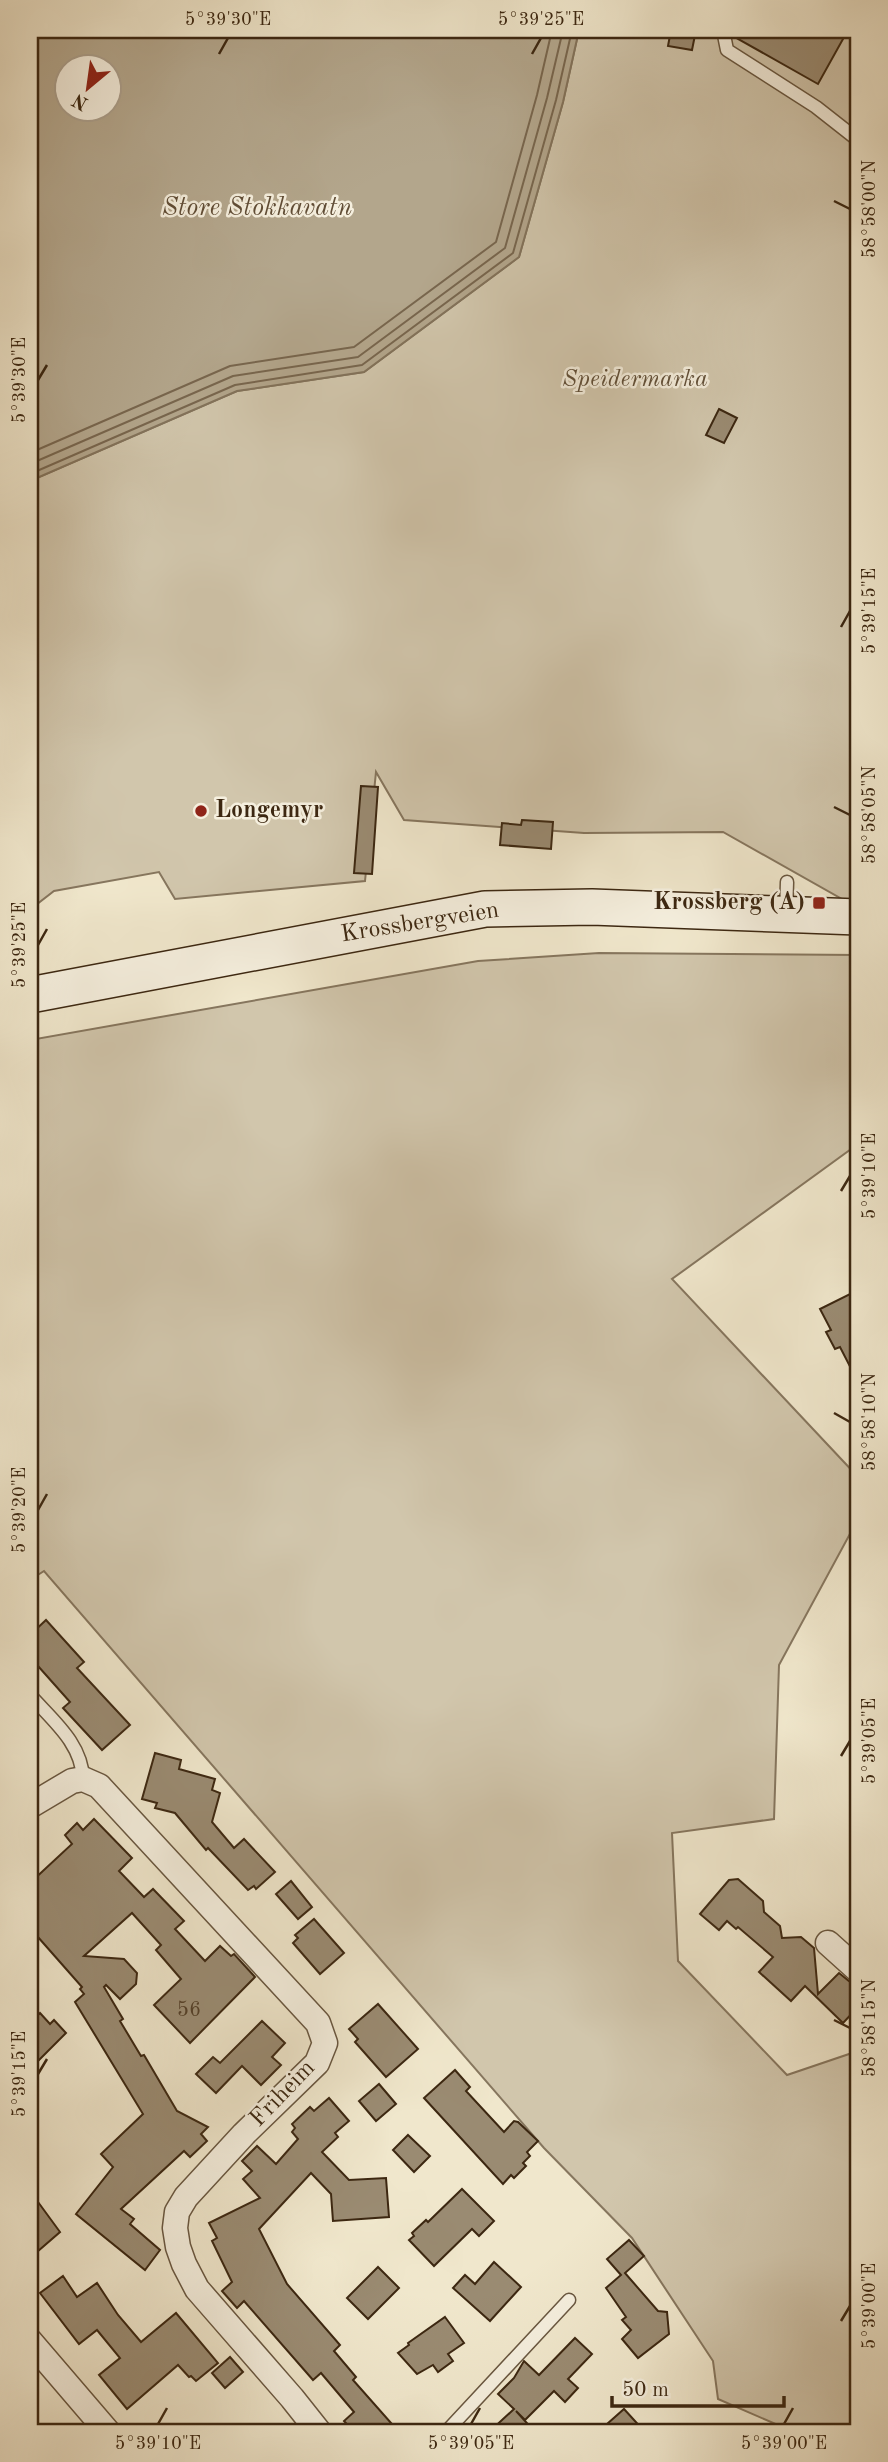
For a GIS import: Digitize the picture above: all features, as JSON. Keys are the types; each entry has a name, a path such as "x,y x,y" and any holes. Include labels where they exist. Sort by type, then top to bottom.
{"street":[{"name":"Krossbergveien","path":"30,995 485,909 592,908 786,898 858,916"},
{"path":"30,1806 72,1781 83,1779"},
{"name":"Friheim","path":"83,1779 99,1786 318,2023 325,2043 317,2063 244,2134 186,2197 177,2212 175,2228 184,2264 197,2289 319,2432"},
{"path":"828,1943 858,1970"},
{"path":"30,2341 108,2432"}],"lane":[{"path":"723,30 727,50 816,107 858,140"},
{"path":"30,1695 79,1752 83,1779"},
{"path":"446,2432 569,2300"}],"green space":[{"name":"Speidermarka","path":"579,30 858,30 858,908 723,832 584,833 404,820 376,772 365,881 175,899 159,872 54,891 32,908 30,481 237,391 364,372 519,257 563,102"},
{"path":"599,953 858,955 858,1144 672,1279 858,1477 858,1519 779,1665 774,1819 672,1833 678,1961 787,2075 858,2051 858,2432 794,2432 718,2399 713,2361 632,2238 544,2148 44,1571 30,1580 30,1040 478,961"}],"water":[{"name":"Store Stokkavatn","path":"30,30 579,30 563,102 519,257 364,372 237,391 30,481"}],"building":[{"path":"671,30 696,30 692,50 668,46"},
{"path":"732,30 848,30 818,84 733,36"},
{"path":"719,409 737,418 724,443 706,435"},
{"path":"361,786 378,787 372,874 354,873"},
{"path":"522,820 553,822 551,849 500,845 502,823 521,825"},
{"path":"852,1293 858,1305 858,1382 840,1347 835,1349 826,1332 831,1330 820,1309"},
{"path":"46,1620 84,1662 77,1668 130,1725 102,1750 63,1708 70,1702 30,1657 30,1635"},
{"path":"155,1753 181,1760 179,1769 215,1779 212,1790 220,1793 212,1822 234,1848 244,1839 275,1872 256,1889 254,1886 248,1890 208,1848 206,1850 175,1813 155,1808 157,1803 142,1799"},
{"path":"94,1819 132,1858 119,1871 144,1897 153,1889 184,1921 175,1929 205,1961 220,1946 231,1956 234,1954 255,1977 190,2043 154,2005 181,1979 156,1950 161,1945 132,1913 84,1956 124,1959 137,1973 136,1984 120,1999 106,1985 104,1987 123,2019 120,2021 177,2111 208,2127 201,2134 207,2141 190,2157 184,2151 121,2209 134,2219 130,2224 160,2250 145,2270 76,2214 113,2167 101,2154 143,2114 75,2002 84,1994 80,1989 82,1987 30,1928 30,1883 72,1844 65,1835 77,1823 83,1830"},
{"path":"738,1879 763,1901 764,1912 780,1926 782,1938 801,1937 814,1948 818,1994 839,1973 858,1984 858,2007 843,2023 805,1986 791,2001 759,1972 773,1957 738,1927 736,1929 727,1921 719,1930 700,1914 729,1880"},
{"path":"291,1881 312,1907 298,1919 276,1894"},
{"path":"314,1919 344,1953 320,1974 293,1943 298,1938 295,1935"},
{"path":"378,2004 418,2049 386,2077 355,2042 358,2039 349,2029"},
{"path":"40,2013 50,2024 54,2020 66,2033 30,2069 30,2023"},
{"path":"262,2021 285,2043 272,2057 281,2065 261,2085 242,2066 216,2093 196,2074 213,2057 220,2063"},
{"path":"455,2070 470,2087 466,2091 504,2132 514,2121 518,2122 538,2141 527,2152 530,2156 523,2163 526,2166 514,2178 511,2175 503,2184 424,2098"},
{"path":"379,2084 396,2104 376,2121 359,2101"},
{"path":"329,2098 349,2121 335,2133 338,2137 322,2152 349,2180 386,2178 389,2217 333,2221 331,2194 311,2173 259,2229 287,2284 340,2345 334,2351 356,2377 353,2380 399,2432 354,2432 344,2421 354,2412 321,2373 313,2380 244,2301 237,2308 222,2291 232,2282 212,2241 217,2238 209,2223 260,2198 243,2179 252,2171 242,2161 257,2146 276,2164 298,2139 292,2132 295,2128 292,2124 310,2107 314,2111"},
{"path":"408,2135 430,2156 414,2172 393,2150"},
{"path":"462,2189 494,2221 479,2236 472,2229 434,2266 409,2240 414,2236 412,2233 426,2220 428,2222"},
{"path":"30,2191 60,2232 30,2258"},
{"path":"629,2240 644,2256 625,2273 658,2311 667,2312 669,2334 638,2358 622,2339 631,2330 622,2320 626,2317 606,2288 621,2275 607,2259"},
{"path":"494,2262 521,2287 490,2321 453,2288 465,2275 475,2284"},
{"path":"378,2267 399,2288 368,2319 347,2298"},
{"path":"63,2276 77,2297 97,2283 118,2315 141,2342 176,2313 218,2363 196,2381 178,2365 127,2409 99,2375 120,2358 97,2330 79,2344 40,2293"},
{"path":"445,2317 464,2343 448,2354 453,2361 438,2372 433,2365 417,2374 398,2353"},
{"path":"575,2338 592,2354 568,2379 578,2388 565,2402 554,2391 525,2420 516,2411 535,2432 489,2432 514,2409 498,2394 514,2378 524,2361 539,2375"},
{"path":"230,2357 243,2372 225,2388 212,2373"},
{"path":"624,2409 645,2432 598,2432"}],"place":[{"name":"Longemyr","path":"201,811"},
{"name":"Krossberg (A)","path":"819,903"}]}
